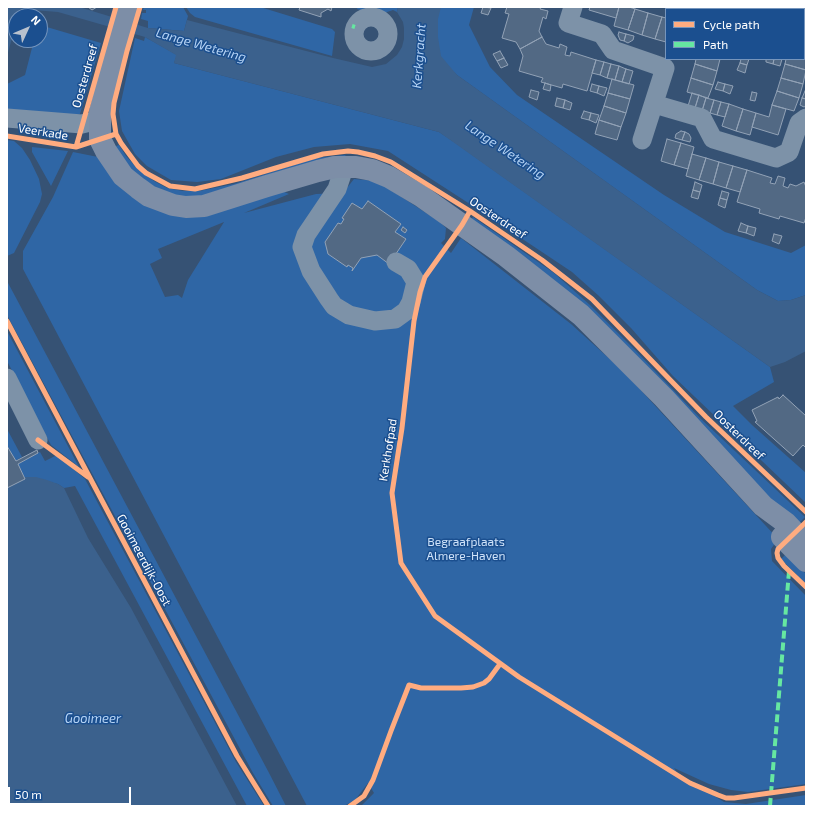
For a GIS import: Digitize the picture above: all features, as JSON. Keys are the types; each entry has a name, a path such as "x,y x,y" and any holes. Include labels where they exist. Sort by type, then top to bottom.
{"main road":[{"name":"Oosterdreef","path":"127,8 117,43 99,120 100,139 106,151 123,176 149,196 173,205 186,206 204,206 335,167 356,167 372,170 389,177 421,196 462,225 544,285 581,315 664,398 763,506 786,523 806,544"},
{"name":"Oosterdreef","path":"763,506 775,530 806,560"}],"street":[{"path":"573,7 568,22 602,34 613,50 665,68 642,140"},
{"path":"654,104 702,118 713,139 776,158 789,152 799,123 806,118"},
{"name":"Veerkade","path":"7,118 82,124 99,120"},
{"path":"344,168 338,189 306,235 302,247 311,271 334,306 349,315 375,321 395,318 406,311 411,302 416,282 408,269 396,262"},
{"path":"7,378 38,440"}],"green space":[{"path":"144,7 183,7 188,16 184,31 148,28 148,21 141,19 142,13 146,13 146,10 143,10"},
{"path":"186,7 260,7 332,29 335,32 332,56 195,17"},
{"path":"358,7 398,7 397,12 393,10 378,15 357,9"},
{"path":"438,7 474,7 469,25 490,67 517,95 664,195 725,232 791,253 806,245 806,295 791,300 778,301 757,290 457,75 437,56 435,27"},
{"path":"48,27 101,43 80,114 73,116 7,110 7,84 25,75 32,48 48,48"},
{"path":"145,37 177,55 174,63 439,132 454,142 770,367 774,382 733,406 806,473 806,503 673,376 631,328 572,272 388,151 350,144 314,147 276,157 221,179 197,182 171,180 147,166 135,154 122,131 119,111 135,38 144,41"},
{"path":"7,140 14,141 22,148 30,160 39,179 42,194 40,202 14,253 7,256"},
{"path":"119,145 126,156 138,169 154,181 167,188 183,191 199,191 234,184 316,158 345,155 349,160 187,200 137,181 113,147"},
{"path":"32,147 68,151 51,186 32,152"},
{"name":"Begraafplaats Almere-Haven","path":"73,152 98,157 148,205 282,191 289,194 244,213 316,194 343,193 354,179 377,181 440,222 446,228 445,239 441,243 451,253 461,238 571,324 624,372 778,539 771,549 772,561 806,596 806,784 748,792 731,790 709,784 674,768 678,774 724,802 746,804 806,795 806,806 361,806 374,793 368,783 355,800 344,806 307,806 23,269 23,251 53,197","holes":["224,222 188,280 182,298 178,295 165,297 150,264 162,258 158,249"]},
{"path":"473,217 554,273 590,305 701,419 805,517 795,527 467,225"},
{"path":"7,281 286,806 273,806 253,773 7,315"},
{"path":"7,331 79,467 51,445 7,361"},
{"path":"7,429 22,457 15,461 7,445"},
{"path":"40,452 45,461 57,455 85,479 236,762 264,806 247,806 75,486 64,488 58,484 24,477 17,463"},
{"path":"786,554 806,574 806,584 781,559"}],"water":[{"path":"7,7 79,7 148,28 184,31 187,20 372,67 386,64 397,55 402,47 404,28 403,22 397,12 398,7 441,7 438,19 438,37 441,56 457,75 757,290 778,301 791,300 806,295 806,351 785,362 770,367 439,132 174,63 176,55 145,37 58,12 48,11 48,8 8,8 8,48 9,48 7,56"},
{"name":"Gooimeer","path":"24,477 36,477 47,480 64,488 88,538 131,608 237,806 7,806 7,488 24,479"}],"building":[{"path":"88,7 97,7 92,10"},
{"path":"300,7 332,7 331,11 328,9 321,13 321,17 299,10"},
{"path":"483,7 491,8 488,15 481,13"},
{"path":"507,7 541,7 540,9 548,11 546,19 543,17 539,31 542,37 520,49 516,42 502,38 509,14 505,13"},
{"path":"590,7 619,7 616,18 589,10"},
{"path":"619,7 629,7 635,9 628,30 614,26"},
{"path":"806,7 806,26 805,8 802,8"},
{"path":"635,9 648,13 642,35 628,30"},
{"path":"648,13 662,17 655,39 642,35"},
{"path":"662,17 665,18 665,42 655,39"},
{"path":"805,26 806,26 805,40"},
{"path":"619,32 626,34 624,41 620,40 618,35"},
{"path":"626,34 634,36 633,40 628,43 624,41"},
{"path":"542,37 546,44 559,48 560,44 567,47 565,55 570,56 571,52 596,60 587,91 563,84 562,88 541,82 543,78 519,71 523,56 520,49"},
{"path":"805,40 806,41 805,56"},
{"path":"500,51 504,58 497,61 493,54"},
{"path":"806,56 806,70 785,64 786,60 805,60"},
{"path":"504,58 508,65 501,68 497,61"},
{"path":"596,60 604,62 600,75 592,73"},
{"path":"696,60 720,60 717,71 695,64"},
{"path":"741,60 749,60 747,65 740,63"},
{"path":"766,60 774,60 773,64 766,62"},
{"path":"774,60 782,60 780,66 773,64"},
{"path":"604,62 611,64 607,78 600,75"},
{"path":"740,63 747,65 745,73 737,70"},
{"path":"611,64 619,66 615,80 607,78"},
{"path":"695,64 717,71 713,85 691,78"},
{"path":"785,64 806,70 803,84 781,78"},
{"path":"619,66 626,69 622,82 615,80"},
{"path":"626,69 633,71 629,84 622,82"},
{"path":"691,78 713,85 708,98 687,92"},
{"path":"781,78 803,84 799,98 777,91"},
{"path":"612,79 634,85 630,99 608,93"},
{"path":"718,82 725,84 723,91 715,89"},
{"path":"545,83 551,85 550,91 543,89"},
{"path":"592,84 599,86 597,93 590,91"},
{"path":"725,84 733,86 730,94 723,91"},
{"path":"599,86 607,88 604,96 597,93"},
{"path":"531,90 539,92 537,100 529,97"},
{"path":"777,91 799,98 794,111 772,105"},
{"path":"806,91 806,99 802,98"},
{"path":"752,92 757,93 755,101 750,100"},
{"path":"608,93 630,99 626,113 604,106"},
{"path":"692,93 699,95 695,108 688,106"},
{"path":"699,95 706,98 702,111 695,108"},
{"path":"557,98 565,100 563,108 555,106"},
{"path":"706,98 714,100 710,113 702,111"},
{"path":"802,98 806,99 806,106 804,107 800,105"},
{"path":"565,100 572,103 570,110 563,108"},
{"path":"714,100 721,102 717,115 710,113"},
{"path":"721,102 729,104 725,117 717,115"},
{"path":"729,104 743,109 736,131 722,126"},
{"path":"772,105 786,109 778,135 752,127 756,113 769,117"},
{"path":"604,106 626,113 621,127 599,120"},
{"path":"743,109 756,113 750,135 736,131"},
{"path":"584,111 591,113 589,120 581,118"},
{"path":"591,113 599,115 596,123 589,120"},
{"path":"599,120 621,127 617,140 595,134"},
{"path":"681,131 685,132 682,140 675,138 676,134"},
{"path":"685,132 689,134 691,138 690,142 682,140"},
{"path":"667,139 681,143 674,165 661,161"},
{"path":"681,143 694,147 688,169 674,165"},
{"path":"692,154 706,158 699,180 686,176"},
{"path":"706,158 719,162 713,184 699,180"},
{"path":"719,162 733,166 726,188 713,184"},
{"path":"733,166 747,170 740,192 726,188"},
{"path":"747,170 772,178 770,183 775,184 778,176 785,178 783,186 788,188 790,184 796,186 804,182 806,187 806,217 804,223 780,216 779,219 759,213 760,209 737,202"},
{"path":"695,182 702,185 700,192 693,190"},
{"path":"693,190 700,192 698,199 691,197"},
{"path":"722,191 729,193 727,200 720,198"},
{"path":"720,198 727,200 725,208 718,205"},
{"path":"368,201 401,224 395,232 406,239 389,264 377,255 361,258 352,271 353,268 348,265 347,267 328,254 325,242 338,223 341,224 344,219 342,218 352,203 362,209"},
{"path":"741,223 748,226 746,233 738,231"},
{"path":"748,226 756,228 754,236 746,233"},
{"path":"403,227 407,230 405,233 401,230"},
{"path":"774,234 782,236 779,244 772,241"},
{"path":"783,395 806,416 806,446 805,447 803,445 793,456 755,422 757,421 752,410 778,397 779,399"},
{"path":"7,446 16,461 37,450 38,453 18,464 25,479 7,488"}],"marked path":[{"path":"770,806 789,571"}],"cycle path":[{"path":"76,147 116,7"},
{"path":"140,7 127,51 114,103 113,114 116,134 121,143 138,166 146,173 170,186 195,189 242,178 323,154 348,151 358,152 391,162 470,211 542,260 592,299 706,417 806,512"},
{"path":"7,136 76,147 116,134"},
{"name":"Kerkhofpad","path":"470,211 462,225 425,277 420,292 414,321 402,428 392,493 401,563 435,616 519,677 690,783 726,798 806,788"},
{"name":"Gooimeerdijk-Oost","path":"7,321 237,756 268,806"},
{"path":"38,440 88,477"},
{"path":"806,522 778,549 777,553 778,558 784,566 806,587"},
{"path":"350,806 364,796 373,780 409,685 421,688 473,687 484,683 489,679 500,664"}],"water label":[{"name":"Lange Wetering","path":"201,45"},
{"name":"Kerkgracht","path":"419,56"},
{"name":"Lange Wetering","path":"505,150"}]}
